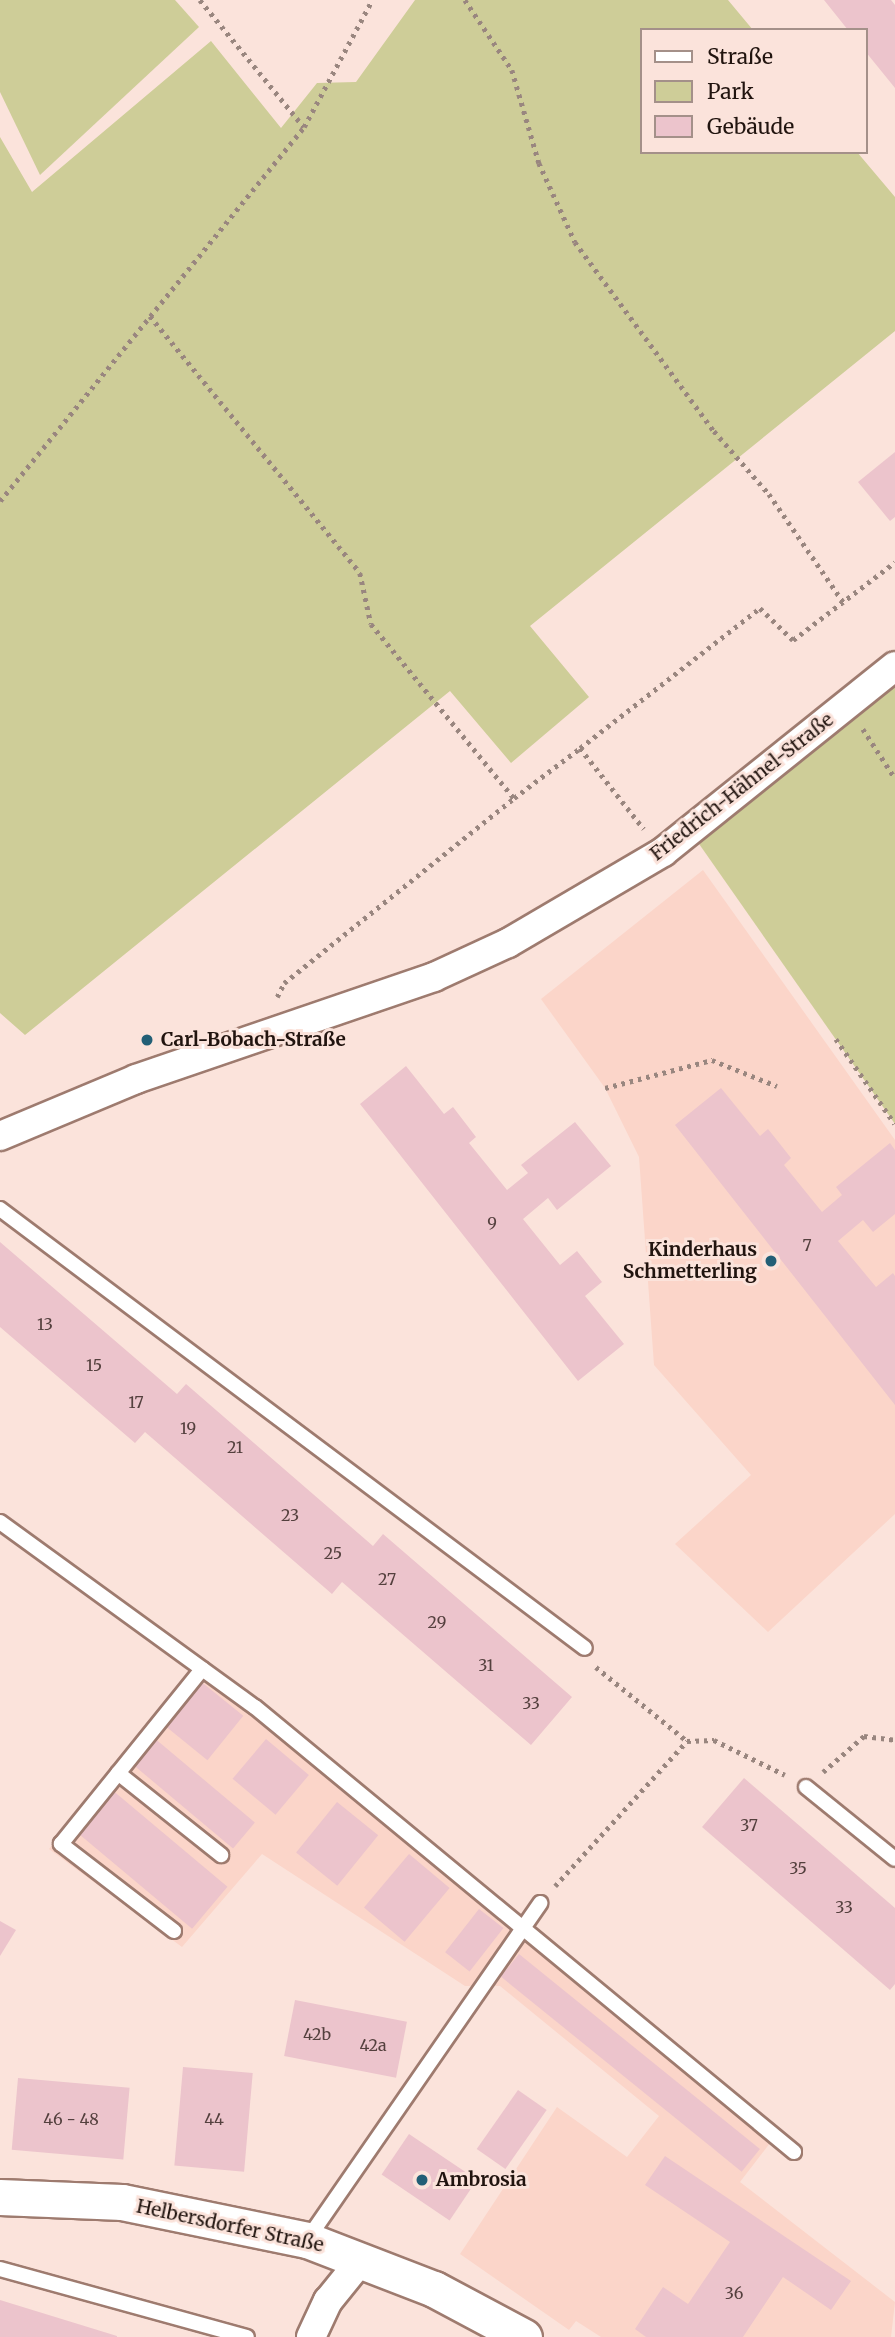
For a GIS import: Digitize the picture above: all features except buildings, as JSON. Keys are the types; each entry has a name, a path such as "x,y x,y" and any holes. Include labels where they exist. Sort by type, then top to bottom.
{"street":[{"name":"Friedrich-Hähnel-Straße","path":"0,1136 136,1079 457,967 574,907 663,852 895,666"},
{"name":"Helbersdorfer Straße","path":"0,2197 122,2202 307,2239 434,2289 524,2337"},
{"path":"311,2337 328,2301 362,2259"}],"lane":[{"path":"0,1209 585,1648"},
{"path":"0,1522 202,1669 522,1924 794,2152"},
{"path":"174,1931 61,1844 202,1669"},
{"path":"118,1773 221,1856"},
{"path":"806,1787 895,1859"},
{"path":"307,2239 522,1924 540,1903"},
{"path":"0,2269 247,2337"}],"path":[{"path":"200,0 303,127"},
{"path":"0,501 303,127 372,0"},
{"path":"465,0 512,70 539,163 575,242 714,431 769,494 844,603"},
{"path":"150,316 360,573 371,624 514,798"},
{"path":"256,1037 284,983 514,798 760,608 793,640 895,562"},
{"path":"847,704 895,778"},
{"path":"580,748 663,852"},
{"path":"836,1039 895,1124"},
{"path":"605,1088 712,1060 776,1086"},
{"path":"585,1648 600,1674 687,1741 714,1740 806,1787 864,1736 895,1740"},
{"path":"540,1903 687,1741"}],"shaded area":[{"name":"Kinderhaus Schmetterling","path":"703,870 895,1140 895,1514 768,1632 675,1544 751,1475 654,1365 639,1157 605,1088 541,999"},
{"path":"201,1661 780,2130 740,2182 895,2302 891,2337 601,2337 576,2321 569,2330 460,2254 557,2107 627,2157 659,2116 500,1986 465,1986 262,1854 182,1947 49,1849"}],"green space":[{"path":"0,0 175,0 199,27 40,175 0,92"},
{"path":"415,0 728,0 751,28 640,28 640,154 859,154 895,197 895,331 530,626 589,697 511,763 450,691 25,1035 0,1013 0,137 32,192 211,41 281,128 317,83 356,82"},
{"path":"895,683 895,1124 690,831"}],"place":[{"name":"Carl-Bobach-Straße","path":"147,1040"},
{"name":"Kinderhaus Schmetterling","path":"771,1261"},
{"name":"Ambrosia","path":"422,2180"}]}
